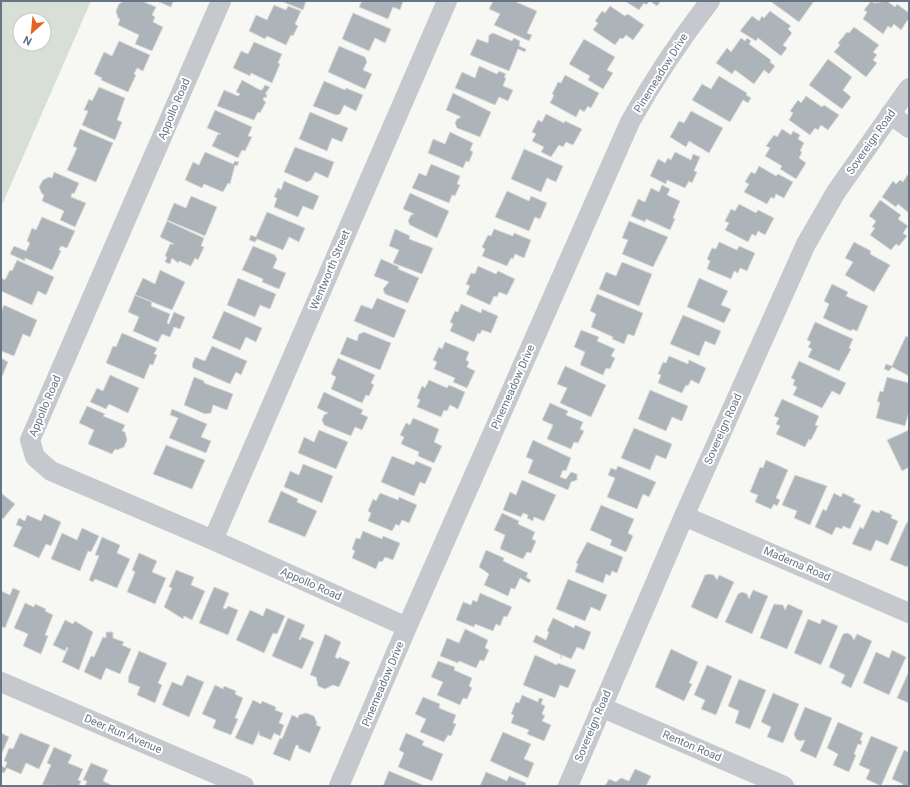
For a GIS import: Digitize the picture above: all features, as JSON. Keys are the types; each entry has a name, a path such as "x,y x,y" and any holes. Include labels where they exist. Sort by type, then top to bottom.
{"street":[{"name":"Appollo Road","path":"221,1 30,440 35,457 51,471 213,540 407,627"},
{"name":"Wentworth Street","path":"213,540 447,1"},
{"name":"Pinemeadow Drive","path":"339,786 407,627 630,122 649,87 672,52 710,1"},
{"name":"Sovereign Road","path":"568,786 684,516 806,244 836,192 909,88"},
{"path":"890,114 909,128"},
{"name":"Maderna Road","path":"684,516 909,613"},
{"name":"Deer Run Avenue","path":"1,682 244,786"},
{"name":"Renton Road","path":"601,707 784,786"}],"shaded area":[{"path":"1,1 91,1 1,207"}],"building":[{"path":"124,1 142,1 156,7 152,15 155,17 153,22 163,27 152,51 135,44 139,35 118,25 120,19 118,18 116,11 119,4"},
{"path":"157,1 173,1 171,7"},
{"path":"281,1 306,1 303,10"},
{"path":"362,1 403,1 400,10 393,7 388,19 359,7"},
{"path":"493,1 514,1 537,11 527,33 532,35 529,41 494,25 500,14 489,9"},
{"path":"625,1 650,1 646,5 644,3 639,10"},
{"path":"650,1 661,1 657,6"},
{"path":"770,1 814,1 799,22"},
{"path":"871,1 874,3 887,1 895,7 897,4 909,13 909,18 901,30 894,24 891,28 888,26 883,34 863,19 867,12 864,10"},
{"path":"274,5 286,10 288,6 301,11 295,24 298,26 286,45 267,36 265,39 249,31 256,15 267,20"},
{"path":"610,6 625,16 628,14 644,25 633,40 626,35 623,39 620,38 615,45 593,30 598,23 595,21 602,11 605,13"},
{"path":"770,11 791,26 788,29 792,33 783,45 787,48 781,56 758,38 756,41 740,31 752,16 759,21 762,16 764,18"},
{"path":"353,13 391,29 385,43 375,38 369,51 342,39"},
{"path":"854,27 879,45 873,52 877,55 873,60 877,63 866,77 834,52 840,45 838,43 847,32 849,33"},
{"path":"493,33 512,41 514,38 520,41 519,46 526,49 525,52 518,49 509,71 470,55 477,39 488,43 489,35"},
{"path":"741,38 745,41 747,38 751,41 749,44 771,60 770,62 775,66 769,74 764,70 754,84 735,70 732,74 716,63 727,48 731,52"},
{"path":"584,39 615,57 607,70 613,73 603,89 588,80 590,76 569,64"},
{"path":"119,41 150,55 143,71 137,68 134,74 136,75 128,92 101,80 102,78 94,74 104,52 112,56"},
{"path":"254,42 282,54 278,63 280,64 272,83 251,73 250,76 233,68 241,51 248,54"},
{"path":"339,46 365,57 367,62 363,70 372,74 365,89 328,72"},
{"path":"828,59 852,77 843,90 851,97 842,109 809,85"},
{"path":"479,66 497,74 499,71 506,74 504,77 506,78 503,86 513,90 508,101 499,97 495,105 455,88 462,72 475,78"},
{"path":"565,75 599,93 591,108 588,106 584,112 580,109 576,117 550,103 554,95 552,94 558,82 561,83"},
{"path":"719,76 747,93 746,95 751,98 748,103 743,100 730,122 692,100 702,84 711,89"},
{"path":"242,80 260,90 262,90 265,85 270,87 265,94 267,94 266,98 264,97 263,100 266,102 254,120 217,106 224,90 238,96 240,94 236,92"},
{"path":"324,81 345,90 346,88 363,95 356,111 344,105 340,114 336,115 313,106"},
{"path":"99,87 125,98 117,120 122,122 115,140 82,125 88,111 84,110 89,99 92,101"},
{"path":"453,93 491,112 480,137 457,128 455,123 457,119 461,117 446,110"},
{"path":"806,96 822,107 824,105 839,115 828,130 821,125 818,130 815,128 810,135 789,120 793,113 790,111 798,100 801,103"},
{"path":"215,110 252,127 248,136 252,137 245,151 242,150 238,158 212,146 218,134 221,134 207,128"},
{"path":"691,111 723,128 709,153 689,141 686,147 670,137 679,121 684,123"},
{"path":"310,112 348,128 342,142 332,138 327,151 299,139"},
{"path":"546,114 564,123 565,121 582,129 573,145 566,142 563,147 559,145 551,157 541,152 544,147 532,141 536,134 532,132 538,120 542,122"},
{"path":"80,129 113,143 96,182 67,170 77,148 73,146"},
{"path":"782,129 791,135 793,131 800,135 798,139 804,143 800,151 802,152 799,158 806,163 796,179 780,169 782,166 765,156 770,148 766,146 774,135 777,137"},
{"path":"450,132 473,143 470,150 473,152 469,162 466,161 463,168 428,153 433,139 445,144"},
{"path":"295,147 334,162 328,178 315,172 311,180 307,182 284,172"},
{"path":"524,149 563,166 556,182 547,178 541,192 511,179"},
{"path":"205,152 233,164 235,161 239,162 237,166 235,165 230,184 228,183 223,192 204,184 202,188 185,180 193,162 199,165"},
{"path":"675,152 691,160 693,154 700,157 694,171 697,172 692,183 689,181 685,188 667,180 666,184 650,176 658,159 665,163 668,158 671,160"},
{"path":"431,164 460,176 457,184 460,185 455,196 452,195 449,203 412,188 419,173 426,176"},
{"path":"759,166 776,176 778,174 793,182 784,198 776,194 774,199 771,197 767,204 744,192 749,184 745,182 751,172 755,174"},
{"path":"54,172 79,183 71,197 86,203 75,227 60,220 64,211 42,201 44,195 39,187 43,180 49,177 52,178"},
{"path":"908,174 909,213 898,204 896,207 882,197 893,181 896,184 900,180 903,182"},
{"path":"284,181 319,196 313,210 303,206 298,217 274,207 277,198 274,197 278,188 281,190"},
{"path":"662,185 670,189 667,195 680,201 670,230 646,219 645,222 631,216 638,199 645,202 651,188 659,192"},
{"path":"507,191 529,201 531,196 547,203 540,219 535,217 529,231 495,217"},
{"path":"410,193 449,211 437,238 410,225 408,221 411,215 414,214 403,209"},
{"path":"191,196 217,207 205,236 167,220 174,203 186,208"},
{"path":"880,200 901,215 898,219 908,226 903,233 907,236 899,246 896,244 891,250 870,235 875,228 872,227 876,221 869,216"},
{"path":"739,204 756,213 758,210 774,218 765,235 758,231 756,236 752,234 748,242 725,230 729,223 725,221 731,209 735,211"},
{"path":"267,212 305,228 299,242 289,237 283,250 257,239 255,242 249,240 251,235 256,237"},
{"path":"42,217 75,231 67,248 61,246 59,250 61,251 52,270 25,258 25,261 10,254 14,246 26,251 30,243 27,241 32,228 36,230"},
{"path":"167,221 204,238 201,246 204,247 198,260 195,258 191,266 179,261 178,263 172,258 170,264 165,262 167,257 165,256 170,244 174,244 160,237"},
{"path":"629,221 668,237 653,267 622,254 628,240 622,238"},
{"path":"395,229 410,236 409,239 433,248 422,274 393,263 399,250 389,246"},
{"path":"494,229 513,236 514,233 531,240 524,258 515,254 507,266 482,256 485,249 482,247 488,235 491,236"},
{"path":"719,242 737,250 739,246 755,253 747,271 740,268 738,273 734,271 731,279 707,269 710,261 707,259 712,248 716,249"},
{"path":"854,242 871,251 870,254 890,265 874,292 845,275 853,262 845,258"},
{"path":"253,246 275,255 277,259 273,268 286,273 279,289 262,282 263,279 242,270"},
{"path":"381,259 399,267 398,269 419,278 408,303 385,294 383,289 389,282 374,276"},
{"path":"17,260 54,277 46,295 38,291 32,305 1,291 1,278 5,280 10,270 12,271"},
{"path":"622,262 652,274 639,306 599,289 606,272 616,276"},
{"path":"478,266 496,274 498,271 515,279 507,295 499,292 497,297 494,296 490,305 466,294 470,286 466,284 471,273 475,274"},
{"path":"160,270 185,282 172,310 135,295 143,278 155,284"},
{"path":"238,278 276,294 270,309 260,305 255,317 227,305"},
{"path":"699,278 728,291 721,305 731,309 724,323 687,307"},
{"path":"832,284 848,292 846,296 868,306 857,331 852,329 851,331 823,318 829,304 824,301"},
{"path":"597,294 643,313 634,336 628,334 624,344 591,327 596,314 590,311"},
{"path":"135,295 152,302 151,306 170,314 167,323 169,324 174,312 185,317 180,329 174,327 170,337 162,334 158,342 133,331 139,317 128,312"},
{"path":"377,298 406,310 394,338 354,321 361,305 372,309"},
{"path":"461,304 481,313 482,309 498,316 491,333 482,330 480,334 478,333 474,342 450,331 453,324 450,322 455,311 458,312"},
{"path":"4,305 37,320 30,337 23,334 14,356 1,351 1,312"},
{"path":"224,311 262,328 256,342 246,337 240,350 212,338"},
{"path":"683,315 721,331 715,345 705,341 699,356 670,344"},
{"path":"815,322 853,339 849,348 851,349 839,371 808,357 812,349 808,347 811,342 807,340"},
{"path":"581,330 599,337 597,341 615,349 611,356 615,358 610,369 606,368 603,375 580,365 585,352 574,347"},
{"path":"364,332 391,343 380,370 340,354 347,337 357,341 359,334"},
{"path":"122,333 157,348 154,354 157,355 153,365 150,364 144,379 106,363 113,346 116,347"},
{"path":"906,336 909,338 909,376 892,367 889,371 884,369 886,364 892,366"},
{"path":"445,342 469,352 466,360 469,362 467,367 475,371 467,388 453,382 455,378 434,369 437,362 433,360 439,347 442,349"},
{"path":"212,346 247,361 241,375 236,372 230,384 193,368 192,365 195,357 205,361"},
{"path":"669,356 688,364 689,360 706,368 699,384 691,380 688,386 686,385 682,393 658,383 661,375 658,374 663,362 666,363"},
{"path":"1,358 8,362 1,379"},
{"path":"338,358 375,375 371,383 374,385 369,396 366,395 362,403 331,389 336,377 331,374"},
{"path":"799,361 846,383 840,395 832,391 822,408 793,395 797,387 793,385 795,380 791,378"},
{"path":"565,366 606,385 591,417 560,403 567,388 557,384"},
{"path":"110,375 139,388 128,413 109,404 106,409 90,402 97,388 103,391"},
{"path":"194,377 204,381 204,383 233,394 227,410 213,405 211,413 205,414 184,405"},
{"path":"887,377 909,383 909,411 905,426 876,418 880,402 877,402 880,391 883,392"},
{"path":"429,380 447,388 449,385 465,392 458,409 450,405 447,411 444,410 441,417 417,407 420,400 417,398 422,386 425,388"},
{"path":"650,390 688,406 682,421 672,417 666,431 638,419"},
{"path":"324,392 363,410 361,414 368,417 362,430 355,427 351,436 324,425 322,420 324,415 328,413 317,408"},
{"path":"782,399 819,416 815,425 818,426 811,440 809,439 805,447 776,434 780,426 776,424 779,418 774,416"},
{"path":"550,403 568,411 566,415 583,422 580,429 584,431 578,443 574,442 571,449 547,439 553,425 542,420"},
{"path":"87,406 105,414 103,416 125,425 122,431 125,432 127,440 124,447 117,450 115,449 112,454 88,444 94,430 79,423"},
{"path":"172,409 207,424 201,437 211,441 206,453 169,438 178,418 170,415"},
{"path":"413,418 439,429 434,442 442,446 434,463 418,456 419,452 401,444 404,437 400,435 406,423 410,425"},
{"path":"634,428 672,444 666,459 656,455 650,470 621,458"},
{"path":"319,430 348,442 336,469 298,453 304,437 314,442"},
{"path":"909,430 909,467 902,471 887,440"},
{"path":"533,440 571,458 566,471 563,470 560,477 566,479 571,472 577,474 577,480 571,482 568,490 528,473 533,460 526,457"},
{"path":"166,445 205,460 192,489 153,474"},
{"path":"392,456 414,465 416,461 432,468 425,484 420,482 414,496 381,482"},
{"path":"766,460 788,470 776,498 780,500 777,506 774,504 771,509 755,502 758,495 750,492 760,467 763,468"},
{"path":"303,464 333,476 322,503 284,487 290,471 299,475"},
{"path":"618,466 656,482 649,497 643,494 637,509 607,497 615,478 608,475 611,468 616,470"},
{"path":"795,475 827,486 810,525 794,518 797,511 782,505"},
{"path":"522,480 556,495 544,521 534,517 533,521 527,518 528,515 523,513 521,517 503,510 510,492 516,495"},
{"path":"281,491 298,499 297,502 317,511 305,537 268,522"},
{"path":"1,493 15,504 3,519 1,517"},
{"path":"380,493 398,500 399,497 417,505 409,523 402,520 399,526 396,524 392,531 368,521 371,513 368,511 373,499 376,501"},
{"path":"834,493 841,497 843,493 855,499 853,502 861,505 850,529 843,526 842,529 836,527 832,535 815,527 823,509 826,511"},
{"path":"601,505 634,519 628,533 633,536 626,552 610,545 612,540 590,530"},
{"path":"872,510 879,513 880,510 892,515 891,518 898,521 888,545 876,540 871,551 852,544 860,527 863,529"},
{"path":"502,513 519,521 518,524 535,532 532,539 536,541 531,553 527,552 523,559 500,549 505,535 494,530"},
{"path":"44,514 61,522 51,546 46,544 39,558 13,546 22,527 16,525 19,518 25,521 27,515 41,521"},
{"path":"907,522 909,523 909,564 907,567 890,560"},
{"path":"82,528 99,536 91,552 88,551 80,571 51,559 62,533 77,540"},
{"path":"363,531 382,539 383,536 400,543 393,560 385,557 382,562 379,561 376,569 352,558 355,551 352,549 356,538 360,539"},
{"path":"102,537 120,545 117,553 130,559 117,588 95,579 93,582 89,580 99,556 95,555"},
{"path":"587,542 623,557 617,573 612,571 610,576 606,574 603,583 575,572 578,564 576,563"},
{"path":"486,550 504,558 503,561 528,573 526,577 531,580 529,583 520,578 515,589 511,588 508,596 484,585 489,574 479,567"},
{"path":"139,553 157,561 152,572 166,578 155,604 127,592 135,572 132,570"},
{"path":"176,570 194,577 191,585 205,591 192,620 184,616 183,619 164,607 172,588 169,587"},
{"path":"705,575 714,575 717,580 719,575 734,582 717,619 691,607"},
{"path":"568,579 607,595 600,611 591,607 585,621 556,609"},
{"path":"214,587 229,593 223,608 226,609 228,606 238,610 228,635 199,623"},
{"path":"13,588 20,591 5,628 1,626 1,591 10,595"},
{"path":"753,590 768,596 752,634 725,622 738,594 742,592 747,594 749,599"},
{"path":"480,593 512,607 507,617 504,616 500,626 496,624 493,631 475,624 474,627 456,620 463,602 471,605 473,600 477,602"},
{"path":"25,603 34,607 35,604 46,609 45,611 53,615 45,635 48,636 41,654 23,646 28,634 14,628"},
{"path":"774,604 783,605 785,610 788,604 803,611 787,649 760,638"},
{"path":"266,608 285,616 277,634 273,633 264,653 236,640 250,610 263,616"},
{"path":"288,618 305,625 299,639 300,640 302,637 314,642 302,669 272,656"},
{"path":"553,618 574,628 575,625 591,632 584,650 577,647 571,659 562,655 561,659 561,655 533,642 536,635 546,640 549,632 547,631"},
{"path":"808,619 820,624 822,619 838,626 821,665 794,653"},
{"path":"65,620 73,624 75,621 93,632 79,670 62,662 68,648 67,647 65,651 53,645"},
{"path":"465,629 488,640 485,648 489,650 484,661 480,660 476,668 459,661 458,663 440,656 447,638 459,643"},
{"path":"106,632 113,632 113,638 124,642 122,645 131,649 120,674 106,668 101,680 84,672 91,656 94,657 103,637 106,638"},
{"path":"847,633 851,635 854,640 857,634 872,641 851,688 841,683 845,675 829,667 843,634"},
{"path":"325,634 341,642 335,657 338,659 339,657 350,662 339,687 333,685 325,689 318,686 316,677 310,675"},
{"path":"671,649 698,662 689,683 692,684 684,701 655,687"},
{"path":"892,650 906,657 889,695 863,683 876,652 889,658"},
{"path":"139,651 167,663 158,683 162,685 155,703 137,695 140,687 128,682 128,678"},
{"path":"535,655 557,665 558,663 576,670 568,688 560,685 555,698 523,685"},
{"path":"438,661 455,667 454,670 472,678 469,686 472,688 467,699 463,698 460,705 437,695 443,682 431,677"},
{"path":"707,665 732,676 716,715 701,709 705,700 694,695"},
{"path":"909,671 909,703 897,698"},
{"path":"187,675 204,682 189,717 162,705 172,682 182,686"},
{"path":"739,679 766,690 750,729 735,723 739,711 728,706"},
{"path":"215,685 223,689 224,686 236,691 235,694 243,698 235,718 238,719 231,735 213,728 216,720 202,714"},
{"path":"773,693 799,704 783,743 767,737 771,727 761,722"},
{"path":"522,695 538,702 539,698 543,699 541,704 545,706 542,714 545,716 542,721 551,725 544,741 527,734 529,730 511,723 514,715 511,714 516,702 519,703"},
{"path":"423,697 440,704 439,708 456,715 453,723 456,724 451,736 448,735 444,742 420,732 426,719 415,714"},
{"path":"253,700 261,704 262,701 276,707 275,710 283,713 279,723 284,725 280,736 274,733 271,740 259,735 259,731 253,745 235,738"},
{"path":"805,707 832,718 816,758 800,751 805,740 800,741 796,739 794,734"},
{"path":"306,713 314,716 317,723 316,725 321,727 310,753 298,748 299,746 296,745 290,761 273,754 280,738 282,739 292,715 298,718 299,715"},
{"path":"838,722 863,733 860,740 862,741 861,745 858,744 854,754 856,755 849,772 833,765 838,754 827,748"},
{"path":"503,732 531,744 524,759 534,763 528,778 490,761"},
{"path":"1,733 9,737 1,755"},
{"path":"20,733 50,745 39,769 26,763 21,774 7,768 4,773 1,772 2,766 5,768 7,762 4,761 9,748 13,749"},
{"path":"406,733 424,741 422,745 443,754 432,781 398,767 404,753 399,750"},
{"path":"871,736 898,747 881,786 866,779 870,770 859,765"},
{"path":"54,747 72,755 68,763 83,769 78,780 81,781 79,786 42,785 51,765 47,763"},
{"path":"904,750 909,752 909,786 902,786 903,784 892,779"},
{"path":"91,763 108,770 103,781 113,786 85,786 87,781 83,780"},
{"path":"635,769 651,776 646,786 605,786 609,779 616,782 621,778 629,781"},
{"path":"389,771 425,786 383,786"},
{"path":"486,772 507,781 509,776 526,783 525,786 480,786"}]}
